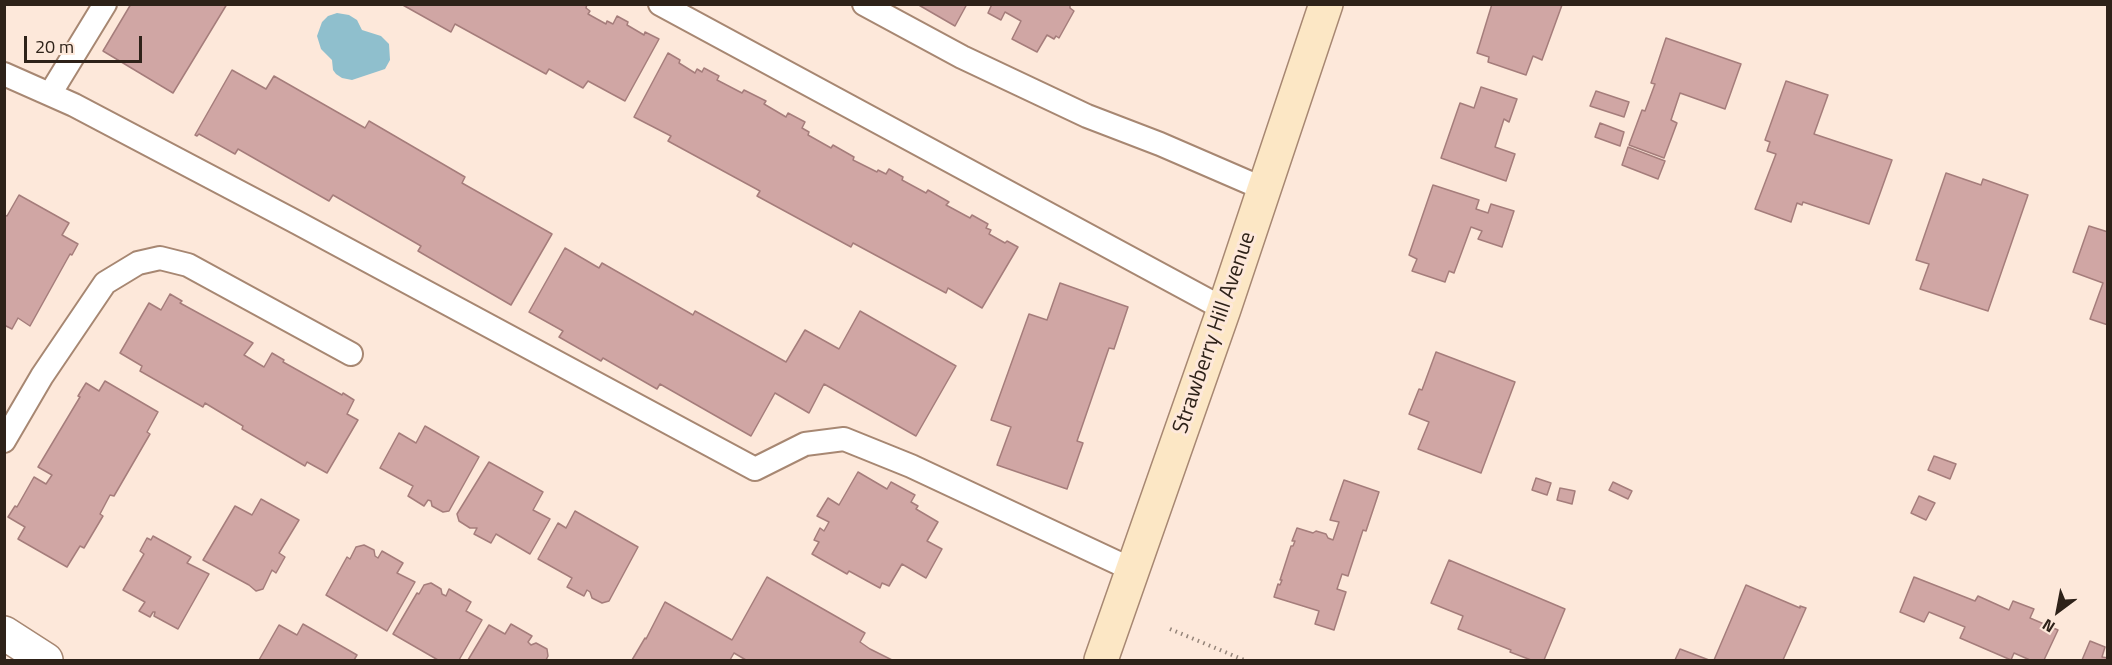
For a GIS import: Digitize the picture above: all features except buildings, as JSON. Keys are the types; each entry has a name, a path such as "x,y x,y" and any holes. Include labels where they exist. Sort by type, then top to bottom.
{"main road":[{"name":"Strawberry Hill Avenue","path":"1101,660 1224,309 1326,4"}],"street":[{"path":"4,633 46,660"}],"lane":[{"path":"50,94 105,4"},
{"path":"660,4 1224,309"},
{"path":"864,4 962,57 1087,116 1160,144 1264,189"},
{"path":"4,74 50,94 307,228 755,469 805,444 844,439 911,466 1133,570"},
{"path":"4,441 42,376 105,283 138,263 149,260 160,258 188,264 351,354"}],"path":[{"path":"1170,629 1244,660"}],"water":[{"path":"337,13 349,15 357,20 362,30 381,36 389,44 390,60 385,69 352,80 336,74 332,60 321,49 317,36 322,22 328,16"}]}
